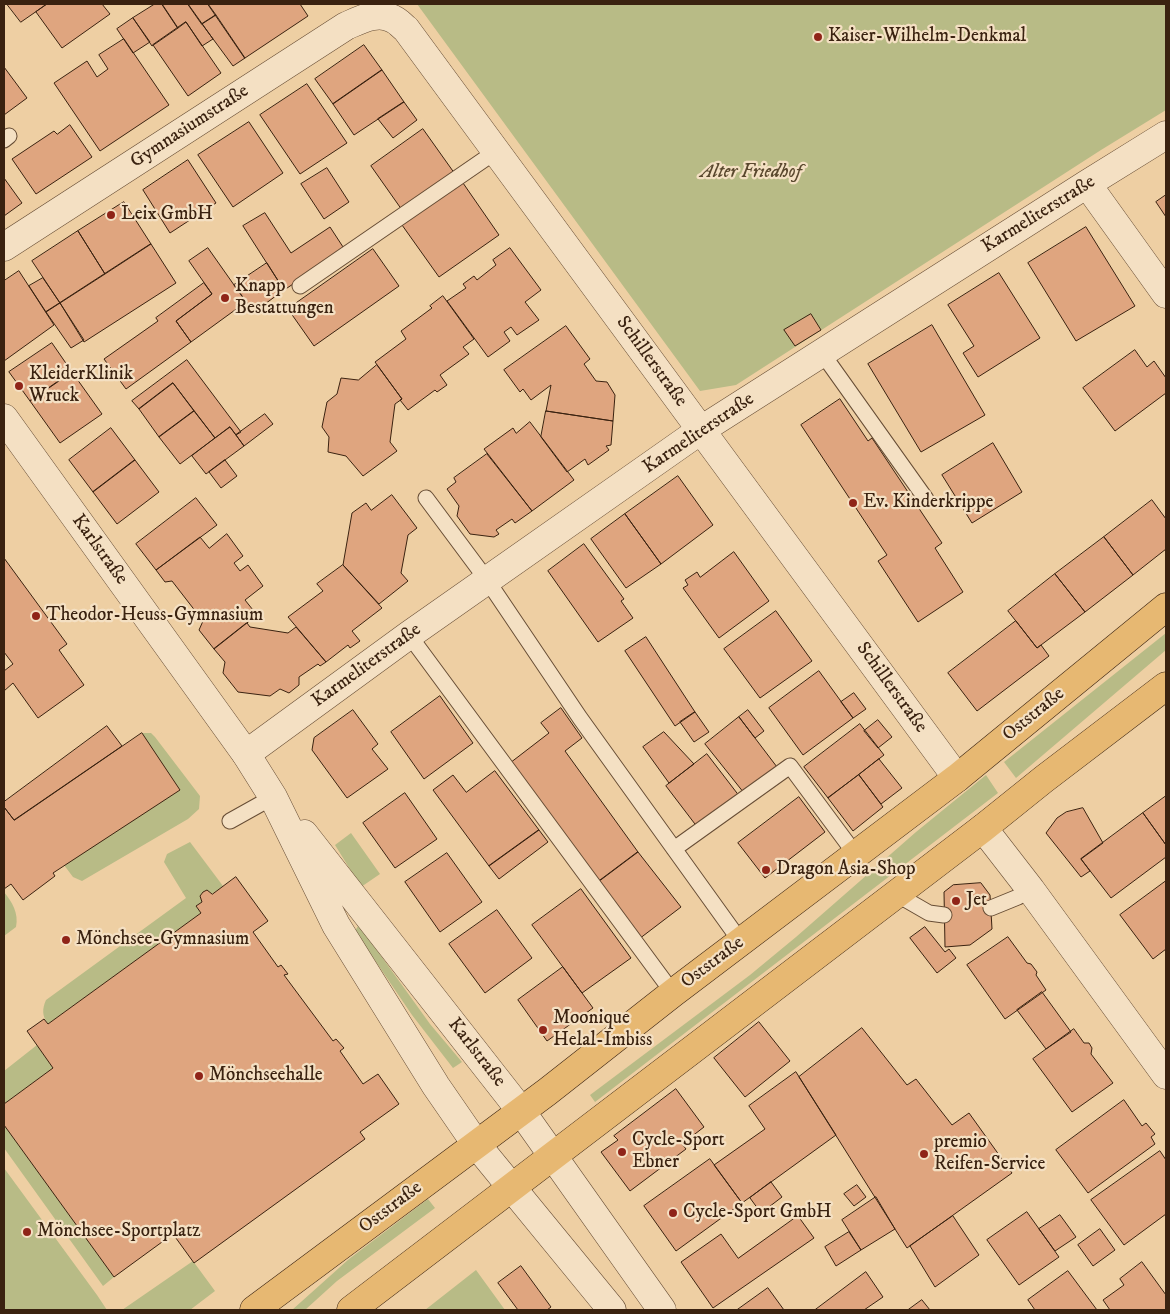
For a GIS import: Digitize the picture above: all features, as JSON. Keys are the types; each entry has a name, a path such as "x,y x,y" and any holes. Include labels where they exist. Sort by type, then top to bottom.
{"main road":[{"name":"Oststraße","path":"254,1310 521,1111 957,778 1166,607"},
{"path":"351,1310 1166,686"}],"street":[{"name":"Schillerstraße","path":"378,10 406,29 957,778"},
{"name":"Gymnasiumstraße","path":"4,247 346,26 378,10"},
{"name":"Karmeliterstraße","path":"246,754 408,635 701,430 1087,184 1166,136"},
{"path":"1087,184 1166,294"},
{"name":"Karlstraße","path":"4,418 246,754 276,801 336,925 436,1086 476,1144 612,1310"},
{"name":"Karlstraße","path":"276,801 297,825 521,1111 662,1310"},
{"path":"983,828 1031,890 1166,1075"}],"lane":[{"path":"300,286 495,152"},
{"path":"822,353 926,499"},
{"path":"426,498 487,580 580,718 741,942"},
{"path":"408,635 674,993"},
{"path":"674,849 790,766 856,855"},
{"path":"230,820 276,801"},
{"path":"991,908 1031,890"},
{"path":"896,894 929,913 944,915"}],"green space":[{"name":"Alter Friedhof","path":"417,4 1166,4 1166,110 736,385 700,391"},
{"path":"1166,633 1166,650 1016,778 1004,762"},
{"path":"142,733 151,733 155,737 200,796 199,809 188,819 82,881 73,877 64,865 180,790"},
{"path":"986,775 998,793 595,1102 590,1095 750,975 916,832"},
{"path":"351,833 380,874 361,887 335,845"},
{"path":"190,842 223,886 212,894 207,890 203,892 200,896 202,902 196,906 201,913 48,1024 43,1012 46,1000 186,898 164,862 167,854"},
{"path":"4,892 14,908 17,922 16,927 4,936"},
{"path":"358,926 430,1024 462,1062 453,1068 412,1015 355,931"},
{"path":"37,1045 53,1068 4,1104 4,1071"},
{"path":"4,1125 114,1277 103,1286 4,1148"},
{"name":"Mönchsee-Sportplatz","path":"4,1168 97,1295 107,1310 4,1310"},
{"path":"428,1199 435,1208 337,1281 305,1310 292,1310 349,1259"},
{"path":"193,1261 215,1291 190,1310 122,1310"},
{"path":"476,1270 505,1310 425,1310"}],"building":[{"path":"7,4 47,4 21,22"},
{"path":"47,4 102,4 110,14 62,48 36,12"},
{"path":"155,4 162,4 178,28 152,46 133,18"},
{"path":"162,4 188,4 213,39 202,46 186,22 178,28"},
{"path":"188,4 208,4 216,15 202,24"},
{"path":"208,4 300,4 308,16 245,58"},
{"path":"216,15 245,58 233,66 202,24"},
{"path":"133,18 150,42 133,53 117,29"},
{"path":"186,22 221,73 188,96 153,45"},
{"path":"124,39 169,105 100,151 54,83 87,61 97,77 108,69 99,55"},
{"path":"364,45 382,70 333,104 315,79"},
{"path":"4,67 27,98 4,115"},
{"path":"382,70 404,102 354,135 333,104"},
{"path":"307,84 347,143 300,174 260,115"},
{"path":"404,102 417,120 393,138 378,119"},
{"path":"249,122 283,173 233,207 198,155"},
{"path":"70,125 92,157 36,194 12,159 54,131 57,134"},
{"path":"423,129 455,174 402,210 371,166"},
{"path":"188,160 216,203 170,233 143,190"},
{"path":"327,168 349,202 324,219 301,184"},
{"path":"4,178 22,203 4,216"},
{"path":"463,183 499,235 439,277 402,225"},
{"path":"1166,195 1166,217 1156,202"},
{"path":"124,202 151,244 105,274 78,231"},
{"path":"265,213 291,253 330,227 345,250 284,290 243,226"},
{"path":"1086,227 1135,306 1076,341 1028,263"},
{"path":"78,231 105,274 60,303 32,261"},
{"path":"151,244 176,283 84,342 60,303"},
{"name":"Knapp Bestattungen","path":"208,248 246,302 191,342 176,321 212,294 189,261"},
{"path":"510,248 541,290 525,302 539,320 517,335 511,327 504,332 510,341 488,357 447,301 466,288 463,284 474,276 477,280 496,265 493,260"},
{"path":"373,249 399,286 314,346 288,309"},
{"path":"267,263 284,290 254,312 234,285"},
{"path":"19,271 54,325 4,361 4,281"},
{"path":"999,273 1040,338 978,377 963,353 974,346 948,305"},
{"path":"43,278 60,303 46,312 29,286"},
{"path":"204,283 212,294 176,321 191,342 126,389 104,359 158,321 156,318"},
{"path":"443,296 474,339 463,347 469,354 440,375 447,385 437,392 435,390 408,410 375,362 406,339 401,331 432,308 430,306"},
{"path":"60,303 84,340 71,348 46,312"},
{"path":"811,314 821,330 795,346 784,330"},
{"path":"932,325 985,415 921,452 868,364"},
{"path":"566,326 590,359 584,364 596,381 607,382 615,395 613,421 546,411 551,385 531,400 523,389 520,392 504,370"},
{"path":"52,343 72,372 30,401 9,372"},
{"path":"1135,350 1147,367 1154,361 1166,378 1166,393 1115,431 1083,388"},
{"path":"187,360 241,432 236,435 230,427 215,438 173,383 139,409 132,401"},
{"path":"377,365 402,399 395,404 390,442 397,451 363,476 346,456 328,452 329,437 322,427 327,402 337,394 341,378 358,380"},
{"path":"72,372 102,414 60,443 30,401"},
{"path":"173,383 194,411 159,437 139,409"},
{"path":"840,399 868,441 872,438 942,543 935,548 963,592 918,622 878,561 887,555 801,425"},
{"path":"194,411 215,438 180,464 159,437"},
{"path":"546,411 613,421 611,445 606,446 609,450 588,465 585,459 567,472 541,437"},
{"path":"265,414 273,424 244,446 236,435"},
{"path":"530,422 574,480 532,511 484,449 513,428 516,433"},
{"path":"230,427 244,446 206,474 192,456"},
{"path":"111,428 135,460 93,492 69,460"},
{"path":"993,443 1022,492 972,523 942,475"},
{"path":"487,454 532,511 515,523 512,519 496,530 499,534 494,537 470,534 457,516 459,506 447,489 456,482 454,478"},
{"path":"135,460 159,492 117,524 93,492"},
{"path":"225,460 237,476 221,488 209,472"},
{"path":"678,476 713,525 661,564 625,514"},
{"path":"392,495 417,528 408,535 401,573 408,581 379,604 343,565 352,513 366,503 371,510"},
{"path":"196,498 217,525 156,570 136,544"},
{"path":"1152,500 1166,519 1166,549 1133,575 1104,537"},
{"path":"625,514 661,564 626,588 591,539"},
{"path":"227,534 243,556 234,563 240,571 248,565 263,586 245,600 257,615 214,649 199,630 203,621 172,581 165,582 156,570 200,537 209,548"},
{"path":"1104,537 1133,575 1085,612 1055,574"},
{"path":"584,544 624,599 621,601 633,618 598,642 548,571"},
{"path":"734,552 769,601 719,638 683,588 688,585 685,580 697,572 700,577"},
{"path":"4,558 67,644 59,650 84,685 38,718 13,683 4,691 4,671 13,664 4,652"},
{"path":"343,565 382,608 352,631 360,641 350,648 348,645 326,662 288,617 323,591 317,584"},
{"path":"1055,574 1085,612 1037,648 1008,611"},
{"path":"776,611 812,661 760,698 724,649"},
{"path":"1016,621 1037,648 1041,645 1049,656 977,711 948,673"},
{"path":"247,623 250,627 288,633 296,627 326,662 320,666 318,664 299,677 299,685 289,693 280,689 270,696 238,692 223,673 225,662 214,649"},
{"path":"646,637 695,712 675,726 625,651"},
{"path":"819,671 853,718 803,755 769,708"},
{"path":"854,693 866,709 853,718 841,702"},
{"path":"440,696 473,743 424,779 391,732"},
{"path":"561,708 582,738 565,751 638,852 598,882 510,763 549,733 541,723"},
{"path":"353,710 378,744 372,749 388,769 347,798 312,750 314,738"},
{"path":"748,710 764,731 755,738 739,717"},
{"path":"695,712 709,732 694,742 680,722"},
{"path":"739,717 777,767 744,793 705,744"},
{"path":"878,720 892,737 878,748 864,731"},
{"path":"860,724 884,755 828,798 804,767"},
{"path":"107,726 122,746 14,820 4,807 4,802"},
{"path":"664,732 694,764 669,783 643,747"},
{"path":"142,733 180,790 53,873 55,876 23,900 11,884 4,889 4,807 14,820"},
{"path":"707,754 740,797 698,828 666,786"},
{"path":"879,759 902,788 881,804 859,775"},
{"path":"495,771 539,830 489,866 433,790 453,775 466,792"},
{"path":"859,775 883,807 853,831 828,798"},
{"path":"405,793 437,839 395,868 363,823"},
{"path":"1166,796 1166,845 1143,813"},
{"path":"799,797 825,832 765,878 738,843"},
{"path":"1083,808 1103,843 1081,859 1090,871 1081,877 1046,833 1057,818 1066,812"},
{"path":"1143,813 1166,845 1166,857 1111,898 1081,859"},
{"path":"539,830 548,842 499,879 489,866"},
{"path":"638,852 681,907 639,939 598,882"},
{"path":"447,853 482,902 440,932 405,882"},
{"name":"Mönchseehalle","path":"236,877 268,921 253,932 278,967 281,965 288,974 284,975 333,1041 336,1039 344,1048 340,1051 363,1084 378,1074 399,1104 360,1132 365,1139 194,1263 173,1234 114,1277 4,1125 4,1104 53,1068 27,1031 44,1019 48,1024 201,913 196,906 202,902 200,896 203,892 207,890 212,894"},
{"path":"1166,881 1166,949 1153,959 1120,915"},
{"path":"981,883 990,895 992,929 970,945 945,947 944,892 953,885"},
{"path":"581,889 631,958 582,993 532,925"},
{"path":"497,910 532,958 485,993 449,944"},
{"path":"925,927 945,952 949,949 956,958 937,973 910,938"},
{"path":"1008,937 1027,963 1031,964 1037,972 1036,975 1046,990 1005,1019 967,965"},
{"path":"563,967 593,1008 547,1041 518,1000"},
{"path":"1042,992 1071,1032 1046,1049 1017,1010"},
{"path":"759,1022 790,1061 745,1097 714,1058"},
{"name":"premio Reifen-Service","path":"862,1028 907,1085 916,1079 952,1125 969,1113 1012,1173 907,1248 799,1077"},
{"path":"1074,1029 1084,1043 1089,1043 1092,1048 1091,1054 1113,1083 1072,1112 1033,1059"},
{"path":"796,1072 836,1135 742,1203 714,1165 765,1129 749,1106"},
{"path":"676,1089 704,1127 682,1144 686,1149 630,1191 601,1152 618,1140 614,1136"},
{"path":"1124,1100 1142,1126 1146,1123 1155,1134 1151,1137 1155,1144 1088,1193 1056,1150"},
{"path":"1160,1151 1166,1160 1166,1214 1124,1245 1091,1200"},
{"path":"710,1159 742,1203 676,1251 644,1206"},
{"path":"771,1182 782,1197 761,1213 750,1198"},
{"path":"857,1185 866,1197 854,1206 844,1194"},
{"path":"876,1197 895,1229 861,1250 842,1220"},
{"path":"1027,1212 1059,1257 1019,1285 987,1240"},
{"path":"1060,1215 1076,1237 1055,1251 1039,1229"},
{"path":"798,1216 814,1238 713,1308 681,1262 721,1234 738,1258"},
{"path":"953,1216 979,1255 935,1287 910,1246"},
{"path":"1100,1229 1115,1250 1093,1266 1078,1245"},
{"path":"849,1232 861,1250 836,1266 825,1247"},
{"path":"1142,1262 1166,1295 1166,1310 1110,1310 1103,1300 1124,1285 1120,1279"},
{"path":"521,1266 551,1307 547,1310 518,1310 498,1283"},
{"path":"1068,1271 1097,1310 1035,1310 1028,1300"},
{"path":"866,1272 883,1297 864,1310 815,1310"},
{"path":"768,1288 784,1310 737,1310"},
{"path":"922,1300 930,1310 908,1310"}],"place":[{"name":"Kaiser-Wilhelm-Denkmal","path":"818,37"},
{"name":"Leix GmbH","path":"111,215"},
{"name":"Knapp Bestattungen","path":"225,298"},
{"name":"KleiderKlinik Wruck","path":"19,386"},
{"name":"Ev. Kinderkrippe","path":"853,503"},
{"name":"Theodor-Heuss-Gymnasium","path":"36,616"},
{"name":"Dragon Asia-Shop","path":"766,870"},
{"name":"Jet","path":"956,901"},
{"name":"Mönchsee-Gymnasium","path":"66,940"},
{"name":"Moonique Helal-Imbiss","path":"543,1030"},
{"name":"Mönchseehalle","path":"199,1076"},
{"name":"Cycle-Sport Ebner","path":"622,1152"},
{"name":"premio Reifen-Service","path":"924,1154"},
{"name":"Cycle-Sport GmbH","path":"673,1213"},
{"name":"Mönchsee-Sportplatz","path":"27,1232"}]}
